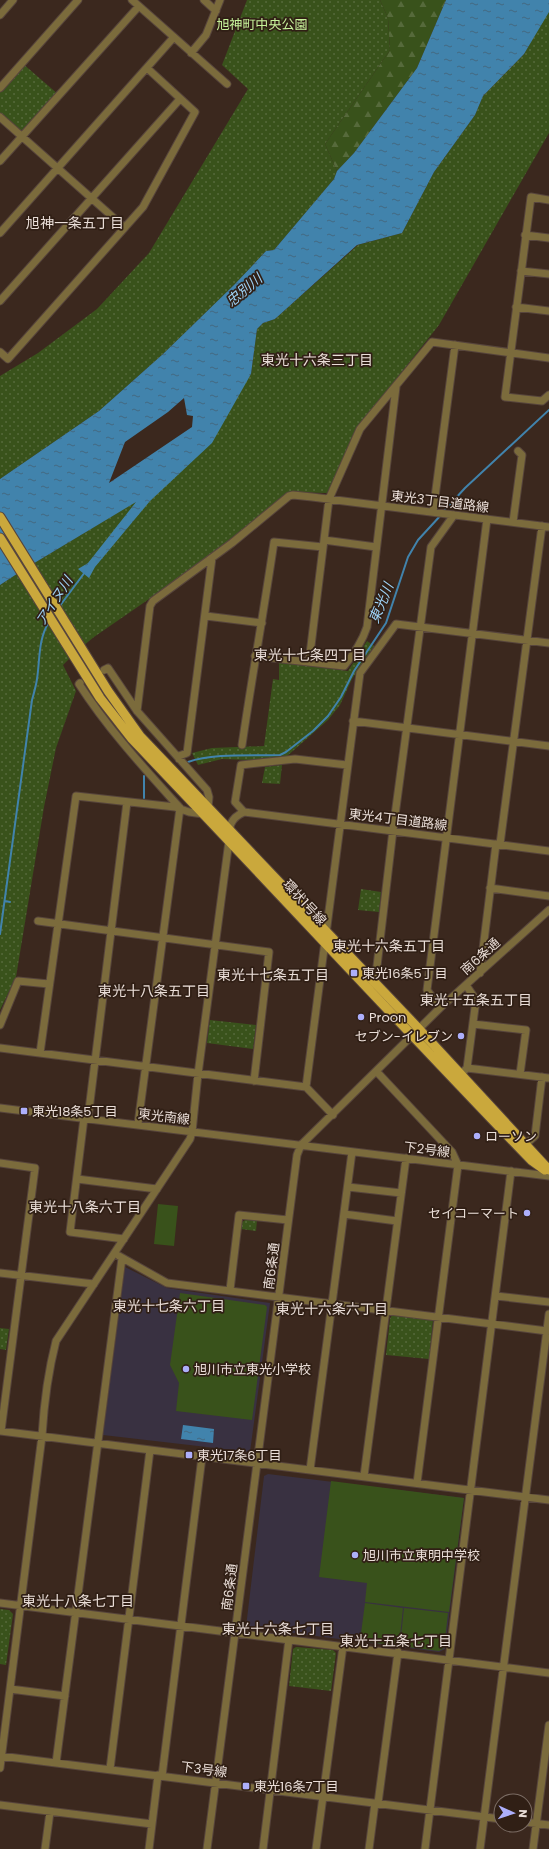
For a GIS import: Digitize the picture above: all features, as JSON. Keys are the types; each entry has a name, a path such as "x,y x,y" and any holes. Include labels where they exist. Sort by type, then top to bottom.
{"main road":[{"name":"環状1号線","path":"0,517 108,691 140,736 206,811 229,841 324,942 372,985"},
{"name":"環状1号線","path":"0,538 100,698 132,739 206,811 229,830 326,930 372,985 531,1160 549,1172"},
{"name":"環状1号線","path":"457,1078 526,1144 549,1172"}],"street":[{"path":"0,15 3,7 13,0"},
{"path":"0,88 78,0"},
{"path":"132,0 227,84"},
{"path":"204,0 216,11"},
{"path":"191,53 206,35 220,0"},
{"path":"0,161 139,6"},
{"path":"0,233 174,37"},
{"path":"0,352 8,359 124,227 143,208 195,112 147,68"},
{"path":"0,301 180,99"},
{"path":"0,117 124,227"},
{"path":"549,200 531,197 505,397 542,401 549,395"},
{"path":"525,235 549,238"},
{"path":"521,271 549,274"},
{"path":"516,307 549,311"},
{"path":"309,662 329,499 360,429 432,342 549,358"},
{"path":"435,512 455,345"},
{"path":"255,656 344,666 354,653 367,627 396,387"},
{"path":"513,522 522,455 518,451"},
{"name":"東光3丁目道路線","path":"136,711 150,606 153,601 212,558 289,496 293,495 329,499 545,526"},
{"path":"372,985 408,728 431,547 451,515"},
{"path":"440,1008 428,990 487,519"},
{"path":"480,973 490,888 498,844 545,526"},
{"path":"242,745 274,542 323,543 376,547"},
{"path":"179,759 180,756 187,753 206,616 212,558"},
{"path":"206,616 262,623"},
{"path":"306,1087 360,673 396,624 549,643"},
{"path":"40,1053 76,796 180,808 188,812 206,811 209,797 207,790 136,711 106,669"},
{"path":"80,684 98,714 127,750 180,808"},
{"path":"353,721 549,746"},
{"path":"0,1768 42,1436 45,1394 56,1340 190,1139 229,841 229,830 232,819 244,812 235,802 240,765 295,759 347,765"},
{"path":"124,1239 70,1232 127,802"},
{"path":"138,1124 180,808"},
{"name":"東光4丁目道路線","path":"244,812 549,850"},
{"path":"490,888 549,896"},
{"name":"南6条通","path":"207,1849 297,1155 301,1145 377,1072 440,1008 549,910"},
{"path":"38,921 269,952 254,1081"},
{"path":"0,1024 18,980 49,984"},
{"path":"457,1078 467,1068 476,1000 466,985"},
{"path":"473,1024 526,1030 520,1074"},
{"path":"0,1048 306,1087 333,1115"},
{"path":"467,1068 545,1077 535,1136 526,1144"},
{"path":"377,1072 452,1152 458,1165 417,1483"},
{"name":"東光南線","path":"0,1108 301,1145"},
{"name":"下2号線","path":"301,1145 549,1176"},
{"path":"310,1470 352,1152"},
{"path":"364,1476 406,1158"},
{"path":"0,1163 35,1168 0,1431 549,1500"},
{"path":"425,1849 511,1171"},
{"path":"77,1180 157,1190"},
{"path":"348,1187 401,1193"},
{"path":"230,1290 239,1214 288,1220"},
{"path":"344,1214 398,1221"},
{"path":"114,1254 167,1282 547,1331"},
{"path":"56,1763 122,1258"},
{"path":"0,1273 94,1284"},
{"path":"496,1296 549,1302"},
{"path":"480,1849 549,1314"},
{"path":"110,1769 150,1450"},
{"path":"149,1849 181,1626 202,1457"},
{"path":"0,1603 398,1652 549,1673"},
{"path":"263,1849 289,1639"},
{"path":"316,1849 342,1646"},
{"path":"370,1849 398,1652"},
{"path":"10,1689 65,1696"},
{"path":"533,1849 549,1725"},
{"name":"下3号線","path":"1,1756 493,1818"},
{"path":"0,1805 152,1824"},
{"path":"45,1849 50,1812"},
{"path":"533,1823 549,1825"}],"shaded area":[{"name":"旭川市立東光小学校","path":"125,1267 167,1288 270,1303 250,1452 103,1435"},
{"name":"旭川市立東明中学校","path":"268,1474 464,1498 445,1649 439,1652 246,1627 264,1476"}],"green space":[{"name":"旭神町中央公園","path":"247,0 380,0 388,18 390,50 325,144 337,171 334,179 274,250 266,251 235,284 163,354 99,411 0,479 0,376 38,353 97,309 149,253 248,89 222,65"},
{"path":"380,0 446,0 417,68 354,153 337,171 325,144 390,50 388,18"},
{"path":"549,10 549,133 439,325 358,427 327,493 291,492 210,557 94,637 63,665 76,691 56,748 44,807 16,977 0,1010 0,585 137,501 251,374 257,329 263,323 275,319 358,245 402,233 434,172 475,115 483,96 524,54"},
{"path":"22,63 59,95 22,137 0,117 0,88"},
{"path":"367,641 374,646 352,679 340,705 328,720 286,757 250,760 222,759 198,765 192,753 212,748 264,746 273,679 279,680 279,662 348,671"},
{"path":"282,765 280,784 262,783 265,767"},
{"path":"361,889 381,892 379,912 358,910"},
{"path":"210,1020 256,1025 253,1049 207,1043"},
{"path":"158,1204 178,1206 174,1246 154,1244"},
{"path":"247,1219 257,1220 256,1231 241,1229 242,1222"},
{"path":"180,1293 265,1305 267,1307 252,1420 176,1411 179,1383 170,1365"},
{"path":"392,1315 433,1320 429,1359 386,1355 390,1319"},
{"path":"0,1328 9,1329 6,1350 0,1349"},
{"path":"331,1481 464,1498 449,1612 365,1602 367,1583 319,1577"},
{"path":"365,1603 403,1608 399,1646 360,1641"},
{"path":"404,1608 448,1613 444,1648 439,1651 400,1646"},
{"path":"0,1609 9,1610 13,1614 6,1665 0,1664"},
{"path":"296,1647 333,1650 336,1653 331,1691 289,1686 293,1649"}],"water":[{"name":"忠別川","path":"446,0 549,0 549,12 524,54 483,96 475,115 434,172 402,233 357,245 275,319 263,323 257,329 251,374 212,443 150,501 95,567 89,578 78,569 88,563 136,502 0,585 0,479 99,411 163,354 235,284 266,251 274,250 334,179 337,171 354,153 417,68","holes":["184,398 187,415 193,416 192,427 109,483 125,442 168,412"]},
{"path":"183,1425 214,1429 213,1443 181,1439"}],"waterway":[{"name":"東光川","path":"443,512 465,488 549,410"},
{"name":"東光川","path":"188,762 221,756 280,755 313,731 328,716 341,697 354,671 386,623 408,557 418,540 441,515"},
{"name":"アイヌ川","path":"59,607 85,572"},
{"name":"アイヌ川","path":"0,934 32,700 36,687 41,642 49,622"},
{"name":"東光川","path":"144,776 144,798"},
{"name":"アイヌ川","path":"5,901 10,902"}],"place":[{"name":"東光16条5丁目","path":"354,973"},
{"name":"Proon","path":"361,1017"},
{"name":"セブン-イレブン","path":"461,1036"},
{"name":"東光18条5丁目","path":"24,1111"},
{"name":"ローソン","path":"477,1136"},
{"name":"セイコーマート","path":"527,1213"},
{"name":"旭川市立東光小学校","path":"186,1369"},
{"name":"東光17条6丁目","path":"189,1455"},
{"name":"旭川市立東明中学校","path":"355,1555"},
{"name":"東光16条7丁目","path":"246,1786"}],"district":[{"name":"旭神一条五丁目","path":"75,223"},
{"name":"東光十六条三丁目","path":"317,360"},
{"name":"東光十七条四丁目","path":"310,655"},
{"name":"東光十六条五丁目","path":"389,946"},
{"name":"東光十七条五丁目","path":"273,975"},
{"name":"東光十八条五丁目","path":"154,991"},
{"name":"東光十五条五丁目","path":"476,1000"},
{"name":"東光十八条六丁目","path":"85,1207"},
{"name":"東光十七条六丁目","path":"169,1306"},
{"name":"東光十六条六丁目","path":"332,1309"},
{"name":"東光十八条七丁目","path":"78,1601"},
{"name":"東光十六条七丁目","path":"278,1629"},
{"name":"東光十五条七丁目","path":"396,1641"}]}
